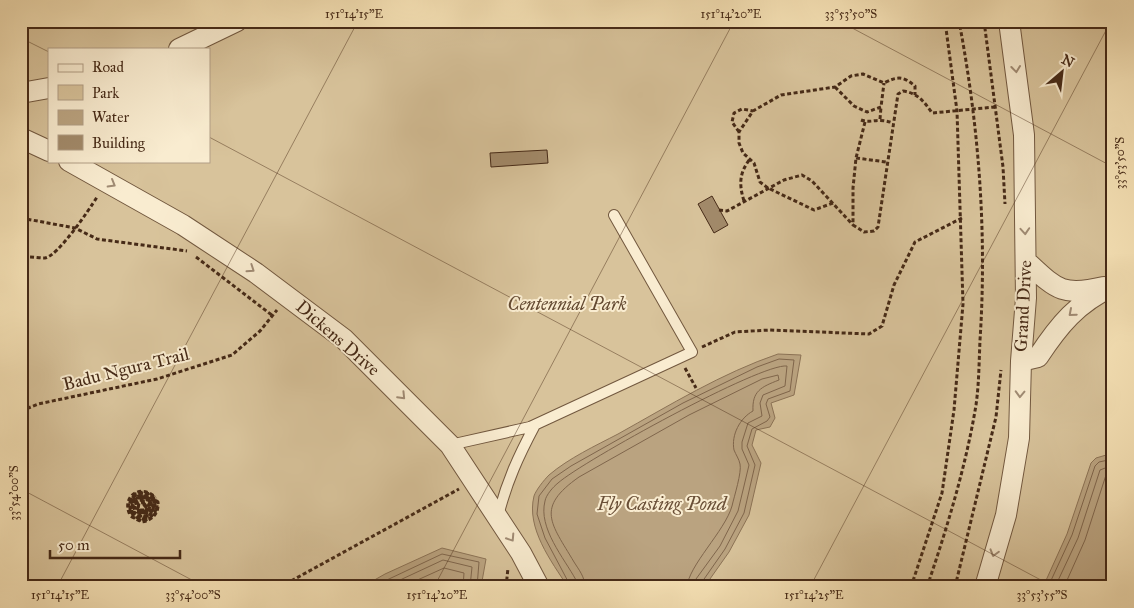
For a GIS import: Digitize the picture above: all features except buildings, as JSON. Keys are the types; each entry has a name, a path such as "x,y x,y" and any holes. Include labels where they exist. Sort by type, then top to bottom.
{"street":[{"path":"180,48 237,21"},
{"name":"Grand Drive","path":"984,587 1006,515 1019,438 1027,262 1024,226 1024,135 1009,21"},
{"path":"21,93 48,88"},
{"path":"21,138 48,151"},
{"name":"Dickens Drive","path":"71,162 107,181 214,245 321,320 365,358 450,446 521,553 539,587"},
{"path":"1027,262 1051,284 1066,292 1113,285"},
{"path":"1021,361 1038,357 1055,331 1071,313 1113,285"}],"lane":[{"path":"450,446 535,425 692,352 614,215"},
{"path":"498,517 504,489 517,458 535,425"}],"path":[{"path":"911,587 942,493 954,410 963,304 962,218 957,111 945,21"},
{"path":"927,587 949,522 976,404 983,288 982,204 973,109 959,21"},
{"path":"984,21 1003,167 1005,214"},
{"path":"833,203 814,210 768,188 760,182 754,163 743,153 739,143 739,132 753,111 782,95 835,87 851,76 862,74 884,83"},
{"path":"884,83 897,76 904,77 915,86 915,95"},
{"path":"880,118 884,83"},
{"path":"835,87 854,106 867,112 881,107"},
{"path":"719,210 727,211 784,180 802,175 812,181 853,225 868,233 874,232 878,227 886,162 898,94 903,91 915,95 923,100 932,112 995,107"},
{"path":"739,132 732,122 734,113 742,109 753,111"},
{"path":"853,225 853,188 863,121 880,118 893,123"},
{"path":"856,158 886,162"},
{"path":"744,201 739,185 744,167 750,159"},
{"path":"21,272 23,262 29,257 45,258 58,248 75,228 107,181"},
{"name":"Badu Ngura Trail","path":"21,218 75,228 98,239 186,250 273,316 260,331 232,355 157,379 38,404 21,411"},
{"path":"692,352 735,332 770,330 869,334 882,326 894,285 915,242 962,218"},
{"path":"680,358 696,388"},
{"path":"955,587 996,417 1001,368"},
{"path":"280,587 474,482"},
{"path":"143,506 150,501 146,498 137,498 142,496 146,496 151,500 155,496 150,492 138,491 128,499 127,509 130,515 128,506 132,496 140,492 146,492 153,496 146,493 136,494 136,496 145,494 152,498 141,495 134,498 131,506 132,513 130,506 134,496 130,501 130,510 135,517 143,520 151,518 143,521 130,516 136,521 142,522 150,520 154,517 158,507 155,500 157,506 155,514 151,516 156,510 154,500 155,510 153,513 147,518 143,519 133,514 143,518 149,516 140,516 134,512 132,506 134,500 137,499 134,506 135,511 134,506 136,501 141,498 148,500 139,500 146,502 139,503 138,509 138,502 136,504 136,508 139,512 147,513 136,512 144,515 149,512 151,503 148,512 149,504 144,512 138,510 146,510 147,504 151,501 153,507 150,515 154,510 152,500 156,497"}],"green space":[{"name":"Centennial Park","path":"21,21 1113,21 1113,587 21,587"}],"water":[{"name":"Fly Casting Pond","path":"778,354 801,355 794,395 771,403 775,418 770,427 756,430 752,445 761,463 749,515 729,552 705,586 568,587 542,544 534,520 532,508 534,496 547,477 591,448 696,390 737,370"},
{"path":"1113,453 1113,587 1043,587 1067,534 1091,463 1096,458"},
{"path":"442,548 486,559 481,587 362,587 385,574"}]}
